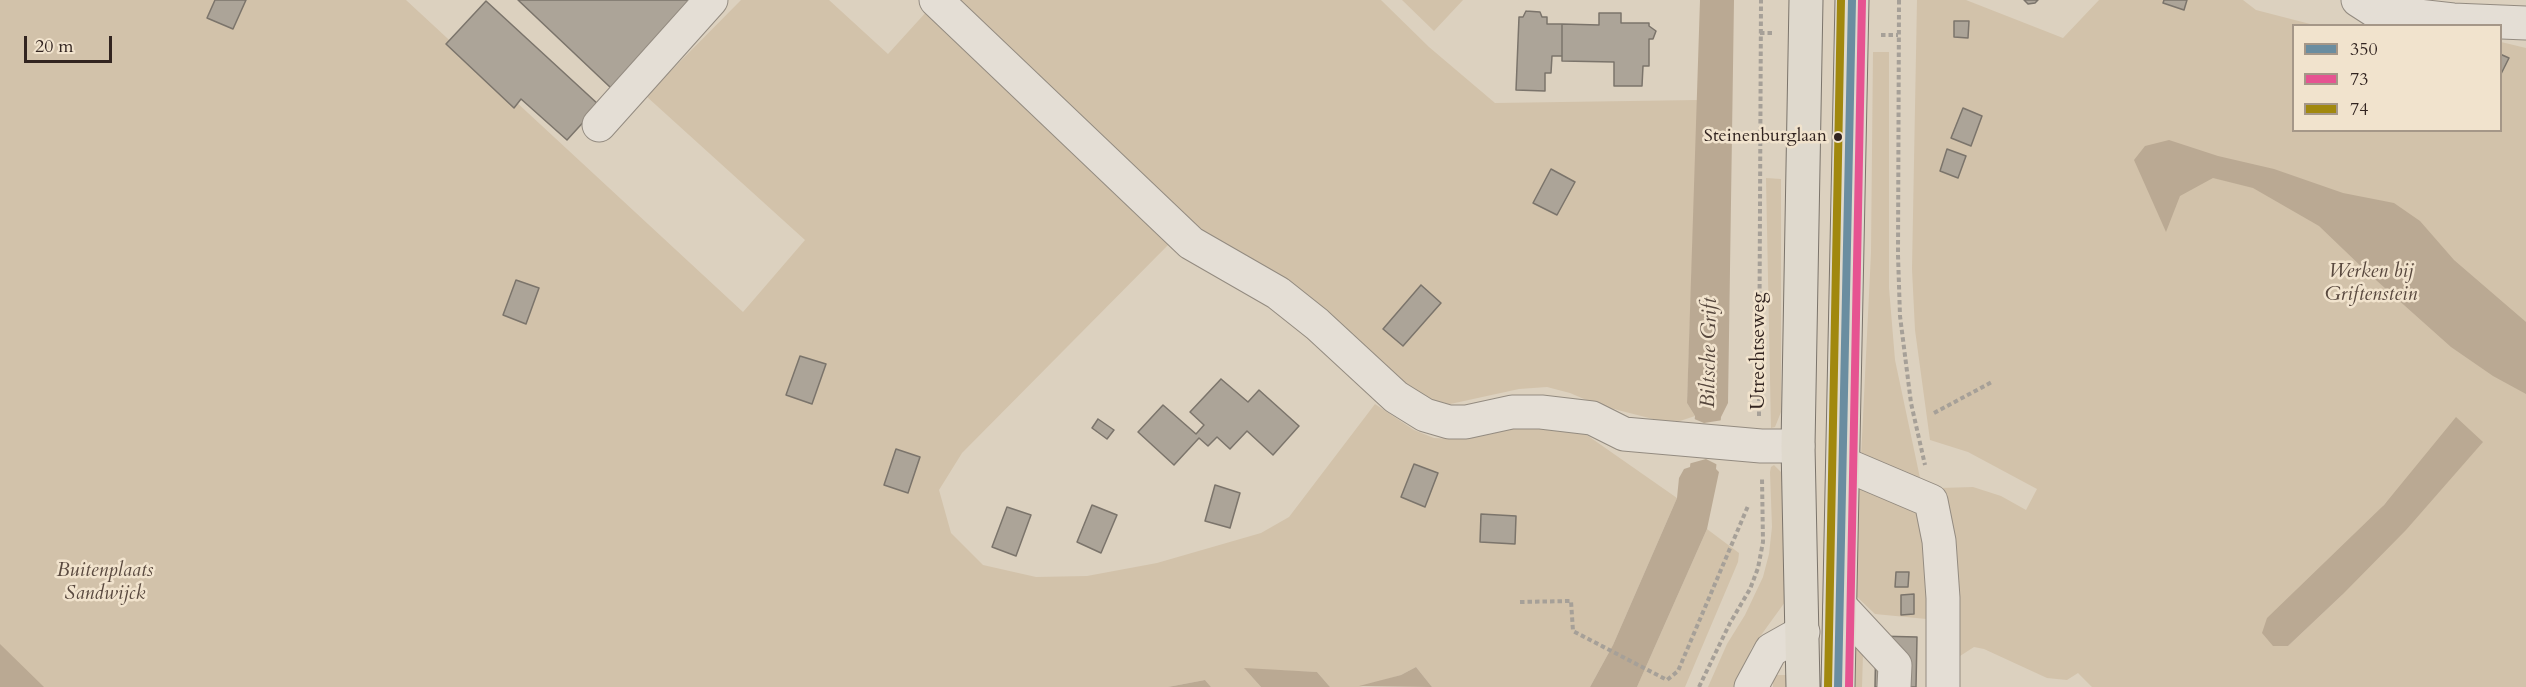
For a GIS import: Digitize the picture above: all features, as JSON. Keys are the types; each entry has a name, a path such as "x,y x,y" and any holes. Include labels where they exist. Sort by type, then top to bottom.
{"main road":[{"name":"Utrechtseweg","path":"1803,687 1798,446 1806,0"},
{"path":"1838,687 1852,0"}],"street":[{"path":"598,125 711,0"},
{"path":"936,0 1191,243 1278,293 1317,324 1396,397 1425,415 1449,422 1466,422 1512,412 1541,412 1592,418 1624,434 1761,446 1798,446"},
{"path":"2358,0 2375,11 2453,20 2526,22"},
{"path":"1844,464 1931,501 1939,541 1943,598 1943,687"},
{"path":"1840,606 1895,665 1894,687"},
{"path":"1751,687 1771,650 1803,632"}],"path":[{"name":"Utrechtseweg","path":"1699,687 1730,623 1750,589 1758,568 1763,542 1758,395 1761,0"},
{"path":"1899,0 1898,255 1900,316 1911,403 1931,501"},
{"path":"1934,413 1992,382"},
{"path":"1520,602 1571,601 1574,632 1667,680 1678,671 1748,506"}],"green space":[{"name":"Buitenplaats Sandwijck","path":"0,0 406,0 743,312 805,240 646,96 741,0 829,0 888,54 928,10 1172,241 962,453 939,490 951,533 983,565 1036,577 1087,576 1157,563 1261,533 1289,517 1375,404 1414,430 1434,438 1456,439 1507,421 1581,431 1677,498 1613,645 1590,687 1432,687 1416,667 1401,675 1360,687 1330,687 1317,672 1245,669 1261,687 1211,687 1205,680 1168,687 0,687"},
{"path":"951,0 1381,0 1429,47 1495,103 1698,100 1687,403 1695,416 1677,422 1657,420 1598,405 1570,393 1547,387 1519,389 1441,406 1426,405 1187,221"},
{"path":"1402,0 1463,0 1434,31"},
{"name":"Werken bij Griftenstein","path":"1917,0 1966,0 2063,38 2099,0 2243,0 2256,10 2310,24 2292,24 2292,132 2502,132 2502,42 2526,48 2526,687 2092,687 2078,673 2067,680 2047,678 1984,649 1974,647 1960,656 1940,488 1973,487 2001,496 2026,510 2037,489 1968,452 1930,440 1915,330 1912,269","holes":["2387,501 2342,595 2288,646 2273,646"]},
{"path":"1873,52 1889,52 1889,288 1895,360 1920,478 1861,458 1871,253"},
{"path":"1766,178 1781,179 1781,412 1775,427 1771,428"},
{"path":"1774,465 1781,472 1784,484 1785,602 1751,649 1738,687 1708,687 1727,644 1745,615 1763,577 1769,554 1772,527 1770,472"},
{"path":"1864,483 1915,503 1929,527 1937,620 1875,614 1855,595 1857,494"},
{"path":"1707,529 1739,553 1738,562 1685,687 1637,687"},
{"path":"1855,650 1860,650 1863,654 1862,687 1854,687"},
{"path":"1773,675 1787,675 1787,687 1773,687"}],"water":[{"name":"Biltsche Grift","path":"1700,0 1734,0 1728,403 1721,417 1716,469 1719,472 1707,529 1637,687 1590,687 1613,645 1677,498 1679,478 1684,469 1690,467 1695,416 1687,403"},
{"path":"2169,140 2218,156 2274,169 2343,193 2394,203 2420,221 2454,260 2526,322 2526,394 2493,376 2451,347 2319,226 2253,188 2213,178 2180,196 2166,232 2134,160 2145,146"},
{"path":"2456,417 2483,442 2406,530 2342,595 2288,646 2273,646 2262,633 2267,618 2384,505"},
{"path":"0,644 44,687 0,687"},
{"path":"1416,667 1432,687 1359,686 1401,675"},
{"path":"1244,668 1317,672 1330,687 1261,687"},
{"path":"1205,680 1211,687 1168,687"}],"pier":[{"path":"1692,418 1704,423 1723,420 1720,466 1706,459 1688,464"}],"building":[{"path":"215,0 246,0 233,29 207,18"},
{"path":"518,0 695,0 611,88"},
{"path":"2024,0 2038,0 2028,4"},
{"path":"2164,0 2187,0 2184,10 2163,3"},
{"path":"486,1 599,105 567,140 521,99 514,108 446,44"},
{"path":"1526,11 1540,12 1542,17 1547,17 1547,24 1562,24 1562,56 1552,56 1551,73 1545,73 1545,91 1516,90 1519,17 1523,17"},
{"path":"1599,13 1621,13 1621,23 1649,23 1649,26 1656,31 1653,39 1649,39 1649,66 1643,66 1642,86 1614,86 1614,62 1562,61 1562,24 1599,25"},
{"path":"1954,21 1969,21 1968,38 1954,37"},
{"path":"2502,55 2509,58 2502,72"},
{"path":"1963,108 1982,116 1971,146 1951,138"},
{"path":"1947,149 1966,156 1958,178 1940,171"},
{"path":"1551,169 1575,182 1557,215 1533,203"},
{"path":"516,280 539,288 526,324 503,315"},
{"path":"1421,285 1441,303 1403,346 1383,329"},
{"path":"800,356 826,364 812,404 786,395"},
{"path":"1221,379 1248,402 1259,390 1299,426 1273,455 1247,431 1230,449 1217,437 1208,446 1199,438 1174,465 1138,432 1163,405 1196,434 1204,425 1190,412"},
{"path":"1098,419 1114,430 1107,439 1092,428"},
{"path":"896,449 920,457 908,493 884,485"},
{"path":"1414,464 1438,473 1425,507 1401,497"},
{"path":"1215,485 1240,493 1230,528 1205,521"},
{"path":"1092,505 1117,515 1101,553 1077,542"},
{"path":"1007,507 1031,515 1016,556 992,547"},
{"path":"1481,514 1516,516 1515,544 1480,542"},
{"path":"1896,572 1909,572 1908,587 1895,587"},
{"path":"1914,594 1914,614 1901,615 1901,595"},
{"path":"1876,636 1917,637 1916,687 1875,687"}],"transit line":[{"name":"74","path":"1828,687 1841,0"},
{"name":"350","path":"1838,687 1852,0"},
{"name":"73","path":"1849,687 1862,0"}],"place":[{"name":"Steinenburglaan","path":"1838,137"}]}
